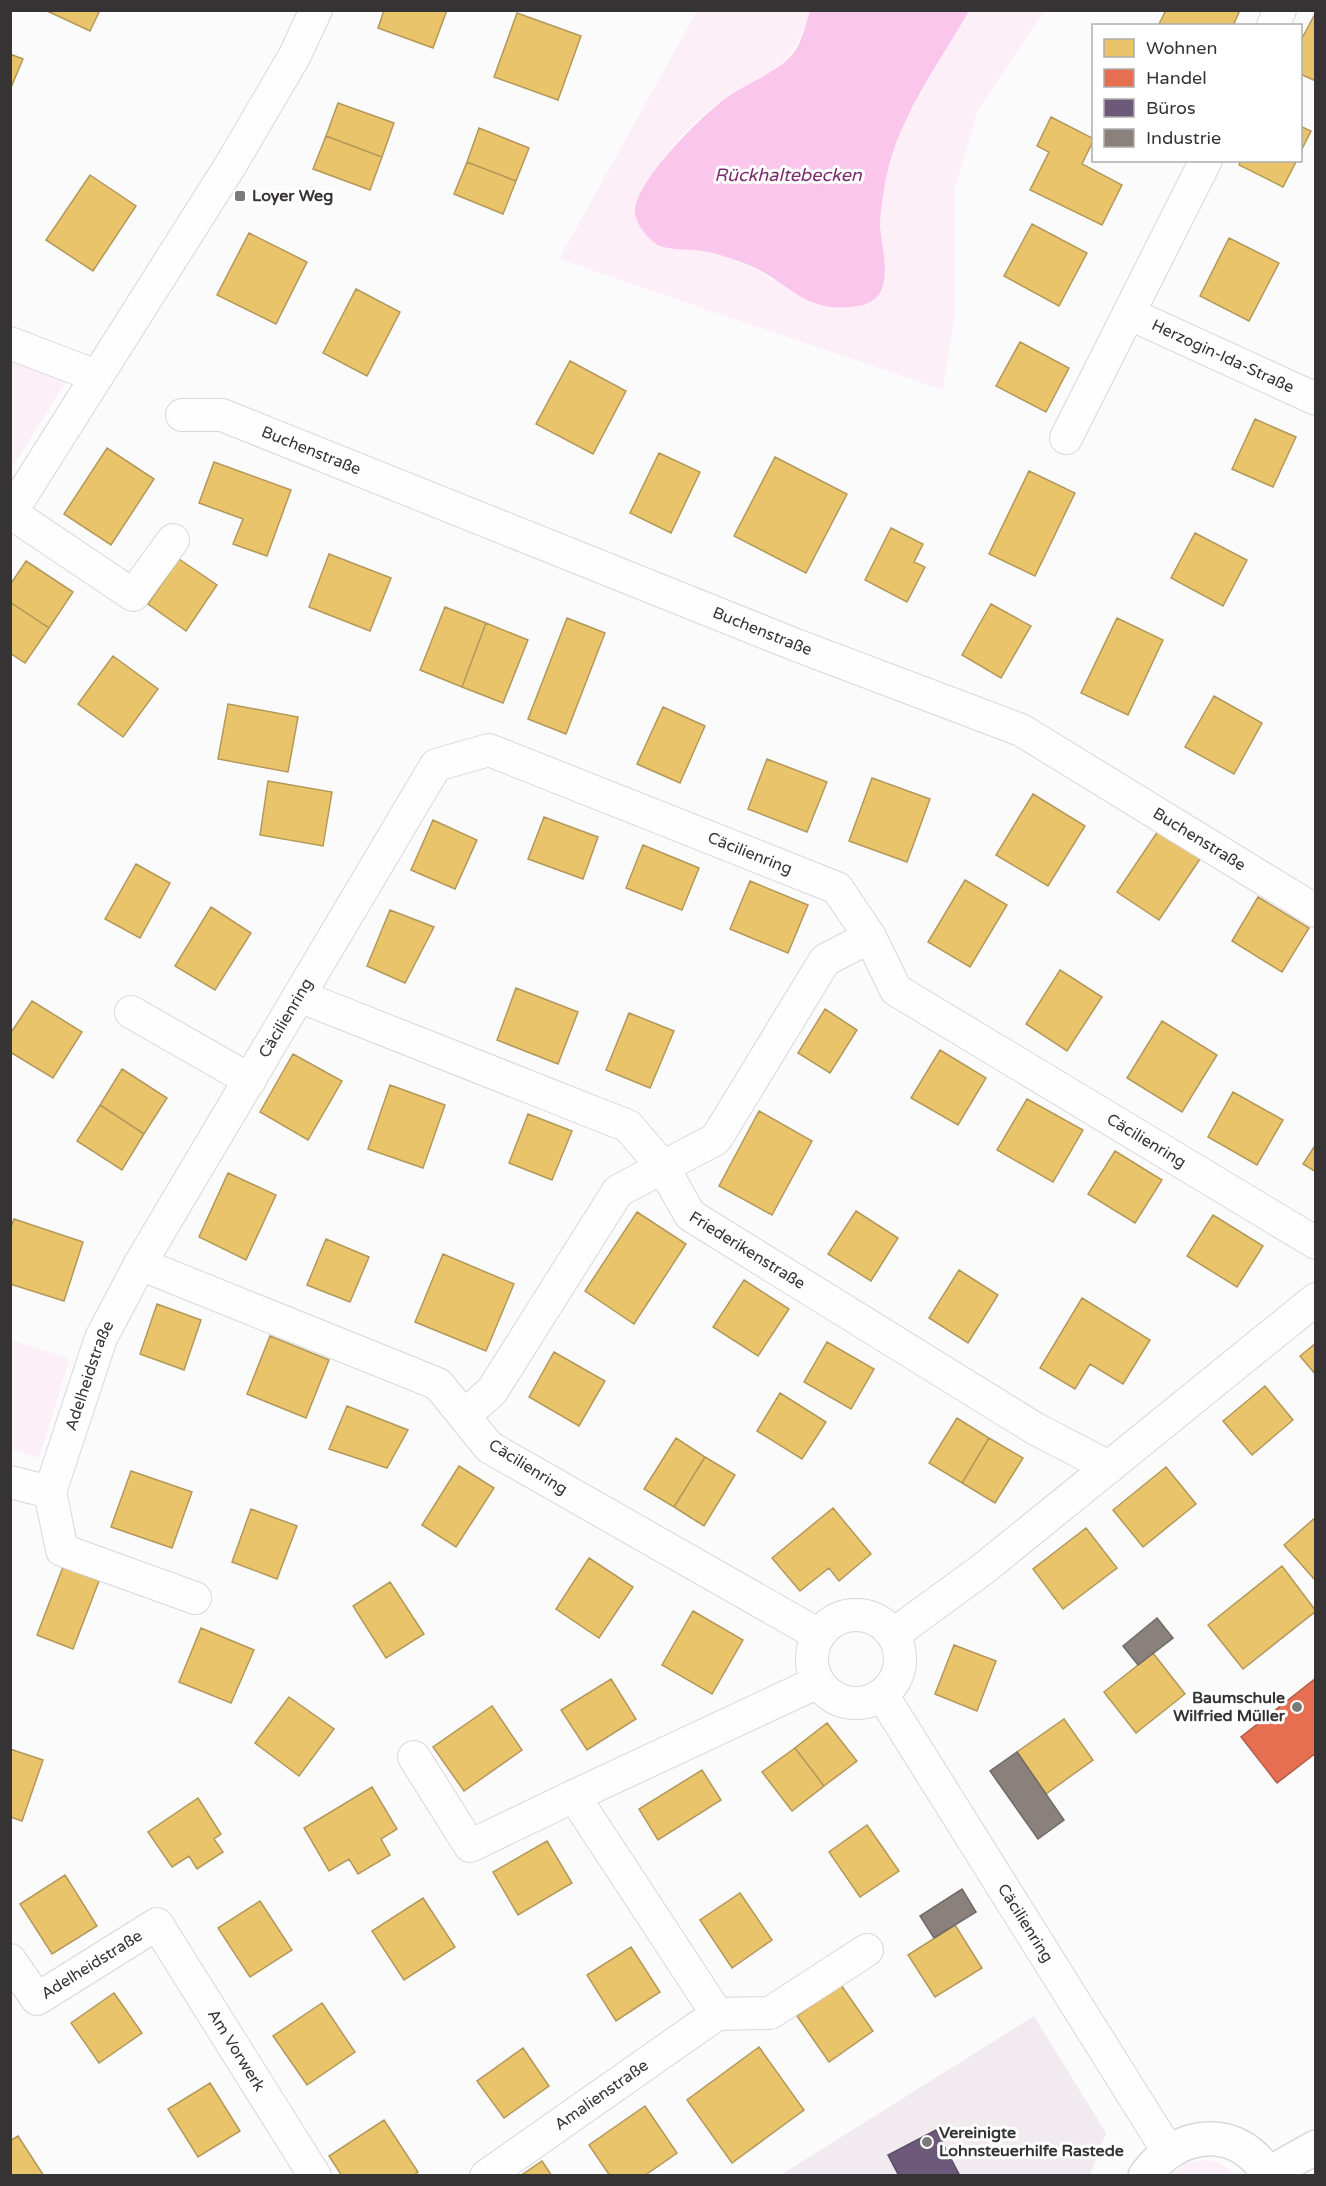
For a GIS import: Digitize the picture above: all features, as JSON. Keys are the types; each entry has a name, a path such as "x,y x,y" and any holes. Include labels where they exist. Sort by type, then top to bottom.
{"street":[{"path":"173,540 133,595 11,514 230,166 294,57 316,10"},
{"path":"1274,24 1280,10"},
{"path":"1066,438 1205,162"},
{"name":"Herzogin-Ida-Straße","path":"1130,314 1316,399"},
{"path":"10,343 96,376"},
{"name":"Buchenstraße","path":"182,415 222,415 774,636 1021,730 1316,911"},
{"name":"Cäcilienring","path":"819,1635 489,1447 438,1384 140,1264 436,765 489,750 837,888 870,937 896,990 1316,1243"},
{"path":"464,1416 492,1391 618,1191 716,1139 825,960 870,937"},
{"name":"Friederikenstraße","path":"299,996 628,1126 663,1167 690,1215 1034,1428 1109,1467"},
{"path":"132,1012 250,1080"},
{"name":"Adelheidstraße","path":"50,1492 101,1338 140,1264"},
{"path":"894,1634 983,1569 1316,1299"},
{"path":"10,1482 50,1492 62,1550 195,1598"},
{"path":"856,1614 870,1617 883,1623 894,1634 900,1650 900,1667 894,1683 883,1696 860,1704 847,1703 836,1699 818,1682 812,1659 819,1635 835,1621 856,1614"},
{"path":"414,1757 470,1846 818,1682"},
{"name":"Cäcilienring","path":"883,1696 1168,2151"},
{"path":"574,1796 717,2014 770,2013 867,1950"},
{"name":"Adelheidstraße","path":"10,1960 37,1999 157,1924"},
{"name":"Am Vorwerk","path":"157,1924 315,2175"},
{"name":"Amalienstraße","path":"486,2175 717,2014"},
{"path":"1145,2175 1156,2159 1176,2145 1199,2139 1223,2140 1245,2149 1263,2165 1268,2175 1316,2147"}],"shaded area":[{"path":"697,11 810,11 795,47 782,63 746,88 724,99 699,119 667,155 640,195 662,247 689,247 712,252 752,267 774,281 885,273 880,223 882,194 889,166 910,112 969,11 1044,11 978,110 954,192 954,320 943,390 559,259"},
{"path":"11,359 66,381 11,470"},
{"path":"10,1340 70,1358 39,1458 11,1449"},
{"path":"1034,2016 1106,2133 1090,2175 779,2176"},
{"path":"1202,2160 1217,2162 1238,2175 1171,2175 1187,2163"}],"water":[{"name":"Rückhaltebecken","path":"810,11 969,11 918,97 897,142 889,166 881,212 880,226 885,274 883,285 879,295 871,302 858,306 840,308 825,306 800,296 765,273 743,263 710,252 658,245 641,228 635,213 645,185 684,136 723,100 772,71 792,54 802,36"}],"building: Wohnen":[{"path":"45,10 100,10 90,31"},
{"path":"384,10 447,10 433,48 378,28"},
{"path":"1166,10 1240,10 1234,24 1159,24"},
{"path":"1316,12 1316,81 1302,75 1302,38"},
{"path":"517,13 581,36 558,100 494,77"},
{"path":"10,54 23,59 10,90"},
{"path":"338,103 394,123 382,157 326,136"},
{"path":"1051,117 1092,138 1092,143 1082,164 1122,185 1102,225 1030,190 1049,152 1037,146"},
{"path":"1302,127 1311,131 1302,149"},
{"path":"479,128 529,148 516,181 467,162"},
{"path":"326,136 382,157 370,190 313,169"},
{"path":"467,162 516,181 503,214 454,194"},
{"path":"1240,162 1296,162 1283,187 1239,165"},
{"path":"90,175 136,206 93,271 46,240"},
{"path":"1032,224 1087,253 1059,306 1004,276"},
{"path":"249,233 307,262 276,324 217,295"},
{"path":"1229,238 1279,263 1249,321 1200,296"},
{"path":"356,289 400,312 367,376 323,353"},
{"path":"1020,342 1069,368 1046,412 996,386"},
{"path":"570,361 626,391 593,454 536,424"},
{"path":"1255,419 1296,437 1273,487 1232,469"},
{"path":"107,448 154,479 111,545 64,514"},
{"path":"659,453 700,472 671,533 630,513"},
{"path":"775,457 847,494 806,573 734,536"},
{"path":"214,462 291,490 267,556 233,544 243,519 199,503"},
{"path":"1029,471 1075,493 1035,576 989,554"},
{"path":"891,528 923,544 914,562 925,567 907,602 865,580"},
{"path":"1195,533 1247,560 1223,606 1171,578"},
{"path":"329,554 391,578 370,631 309,607"},
{"path":"179,559 217,585 186,631 148,604"},
{"path":"26,561 73,592 49,628 10,602 10,585"},
{"path":"10,602 49,628 25,663 10,653"},
{"path":"991,604 1031,626 1001,678 962,655"},
{"path":"445,607 486,623 462,687 420,670"},
{"path":"567,618 605,633 566,734 528,719"},
{"path":"1117,618 1163,640 1128,715 1081,693"},
{"path":"486,623 528,640 503,703 462,687"},
{"path":"113,656 158,689 123,737 78,704"},
{"path":"1214,696 1262,723 1234,774 1185,747"},
{"path":"228,704 298,717 288,772 218,759"},
{"path":"663,707 705,726 680,783 637,764"},
{"path":"767,759 827,782 807,832 748,809"},
{"path":"872,778 930,799 907,862 849,841"},
{"path":"268,781 332,792 323,846 260,835"},
{"path":"1033,794 1085,826 1048,886 996,855"},
{"path":"544,817 598,837 583,879 528,859"},
{"path":"433,820 477,840 455,889 411,870"},
{"path":"1158,831 1200,859 1159,920 1117,892"},
{"path":"643,845 699,868 682,910 626,888"},
{"path":"136,864 170,883 140,938 105,919"},
{"path":"965,880 1007,905 970,967 928,942"},
{"path":"750,881 808,905 788,953 730,929"},
{"path":"1258,897 1309,928 1282,972 1232,941"},
{"path":"211,907 251,933 215,990 175,966"},
{"path":"390,910 434,927 405,983 367,966"},
{"path":"1060,970 1102,997 1067,1051 1026,1024"},
{"path":"516,988 578,1012 558,1064 497,1040"},
{"path":"32,1001 82,1032 53,1078 10,1052 10,1034"},
{"path":"825,1009 857,1030 830,1073 798,1053"},
{"path":"629,1013 674,1031 650,1088 606,1070"},
{"path":"1162,1021 1217,1055 1182,1112 1127,1078"},
{"path":"940,1050 986,1078 958,1125 911,1098"},
{"path":"293,1054 342,1081 308,1140 260,1112"},
{"path":"122,1069 167,1098 144,1134 100,1105"},
{"path":"390,1085 445,1105 423,1168 368,1149"},
{"path":"1233,1092 1283,1120 1257,1165 1208,1137"},
{"path":"1027,1099 1083,1130 1053,1182 997,1150"},
{"path":"100,1105 144,1134 122,1170 77,1141"},
{"path":"759,1111 812,1141 772,1215 719,1186"},
{"path":"528,1114 572,1131 552,1180 509,1163"},
{"path":"1316,1144 1316,1172 1303,1164"},
{"path":"1115,1151 1162,1180 1135,1223 1088,1194"},
{"path":"228,1173 276,1195 246,1260 199,1237"},
{"path":"856,1211 898,1238 871,1281 828,1254"},
{"path":"637,1212 686,1244 634,1324 585,1291"},
{"path":"1213,1215 1263,1246 1237,1287 1187,1256"},
{"path":"14,1219 83,1242 64,1301 10,1284 10,1230"},
{"path":"326,1239 369,1257 350,1302 307,1285"},
{"path":"443,1254 514,1284 486,1351 415,1322"},
{"path":"959,1270 998,1295 968,1343 929,1318"},
{"path":"744,1280 789,1309 758,1356 713,1327"},
{"path":"1082,1298 1150,1340 1123,1384 1090,1364 1075,1389 1040,1368"},
{"path":"157,1304 201,1320 184,1370 140,1354"},
{"path":"270,1336 329,1360 306,1418 247,1394"},
{"path":"827,1342 874,1369 851,1409 804,1382"},
{"path":"1316,1343 1316,1375 1300,1356"},
{"path":"554,1352 605,1381 579,1426 529,1397"},
{"path":"1265,1386 1293,1420 1252,1455 1223,1421"},
{"path":"780,1393 826,1422 802,1459 757,1431"},
{"path":"347,1406 408,1430 387,1468 329,1449"},
{"path":"957,1418 989,1438 962,1483 929,1463"},
{"path":"676,1438 705,1457 674,1507 644,1489"},
{"path":"989,1438 1023,1458 995,1503 962,1483"},
{"path":"705,1457 735,1475 704,1526 674,1507"},
{"path":"459,1466 494,1488 456,1547 422,1525"},
{"path":"1166,1467 1196,1504 1143,1547 1113,1510"},
{"path":"131,1471 192,1492 172,1548 111,1527"},
{"path":"833,1508 871,1554 839,1581 829,1568 800,1591 772,1558"},
{"path":"251,1509 297,1526 277,1579 232,1562"},
{"path":"1316,1517 1316,1580 1315,1580 1284,1545"},
{"path":"1086,1528 1117,1568 1063,1609 1033,1569"},
{"path":"589,1558 633,1587 599,1638 556,1609"},
{"path":"1282,1566 1316,1611 1243,1669 1208,1625"},
{"path":"63,1567 99,1581 73,1649 37,1635"},
{"path":"390,1582 424,1634 386,1658 353,1606"},
{"path":"693,1611 743,1640 712,1694 662,1665"},
{"path":"201,1628 254,1650 231,1703 179,1682"},
{"path":"954,1645 996,1661 977,1711 935,1694"},
{"path":"1153,1653 1185,1694 1136,1733 1104,1692"},
{"path":"611,1679 636,1719 587,1750 561,1710"},
{"path":"289,1697 334,1729 299,1776 255,1743"},
{"path":"492,1706 522,1750 464,1791 433,1747"},
{"path":"1064,1719 1093,1760 1046,1794 1017,1752"},
{"path":"827,1723 857,1761 824,1786 795,1748"},
{"path":"795,1748 824,1786 792,1811 762,1772"},
{"path":"10,1749 43,1760 22,1821 10,1817"},
{"path":"702,1770 721,1800 658,1840 639,1809"},
{"path":"372,1787 397,1829 381,1839 390,1855 358,1874 349,1859 329,1871 304,1828"},
{"path":"198,1798 221,1834 214,1839 223,1852 197,1869 189,1856 172,1867 148,1832"},
{"path":"867,1825 899,1871 860,1897 829,1852"},
{"path":"547,1841 572,1883 518,1915 493,1872"},
{"path":"65,1875 97,1926 52,1954 20,1904"},
{"path":"740,1893 772,1940 732,1968 700,1920"},
{"path":"423,1898 455,1947 404,1980 372,1931"},
{"path":"260,1901 292,1950 250,1977 218,1928"},
{"path":"955,1925 982,1968 935,1997 908,1955"},
{"path":"631,1947 660,1992 616,2021 587,1975"},
{"path":"841,1985 873,2031 829,2062 797,2016"},
{"path":"114,1993 142,2033 99,2063 71,2023"},
{"path":"322,2003 355,2052 307,2085 273,2036"},
{"path":"759,2047 804,2110 732,2163 687,2100"},
{"path":"523,2048 549,2086 504,2118 477,2081"},
{"path":"210,2083 240,2131 198,2157 168,2109"},
{"path":"645,2106 677,2153 644,2176 610,2176 589,2145"},
{"path":"384,2120 418,2172 413,2176 342,2176 329,2156"},
{"path":"18,2136 44,2176 10,2176 10,2141"},
{"path":"542,2161 552,2176 520,2176"}],"building: Handel":[{"name":"Baumschule Wilfried Müller","path":"1316,1678 1316,1753 1277,1783 1241,1737"}],"building: Büros":[{"name":"Vereinigte Lohnsteuerhilfe Rastede","path":"936,2130 960,2176 899,2176 888,2155"}],"building: Industrie":[{"path":"1157,1618 1173,1638 1138,1665 1123,1646"},
{"path":"1017,1752 1064,1820 1038,1839 990,1771"},
{"path":"962,1889 976,1912 934,1938 920,1916"}],"place":[{"name":"Loyer Weg","path":"240,196"},
{"name":"Baumschule Wilfried Müller","path":"1297,1707"},
{"name":"Vereinigte Lohnsteuerhilfe Rastede","path":"927,2142"}]}
